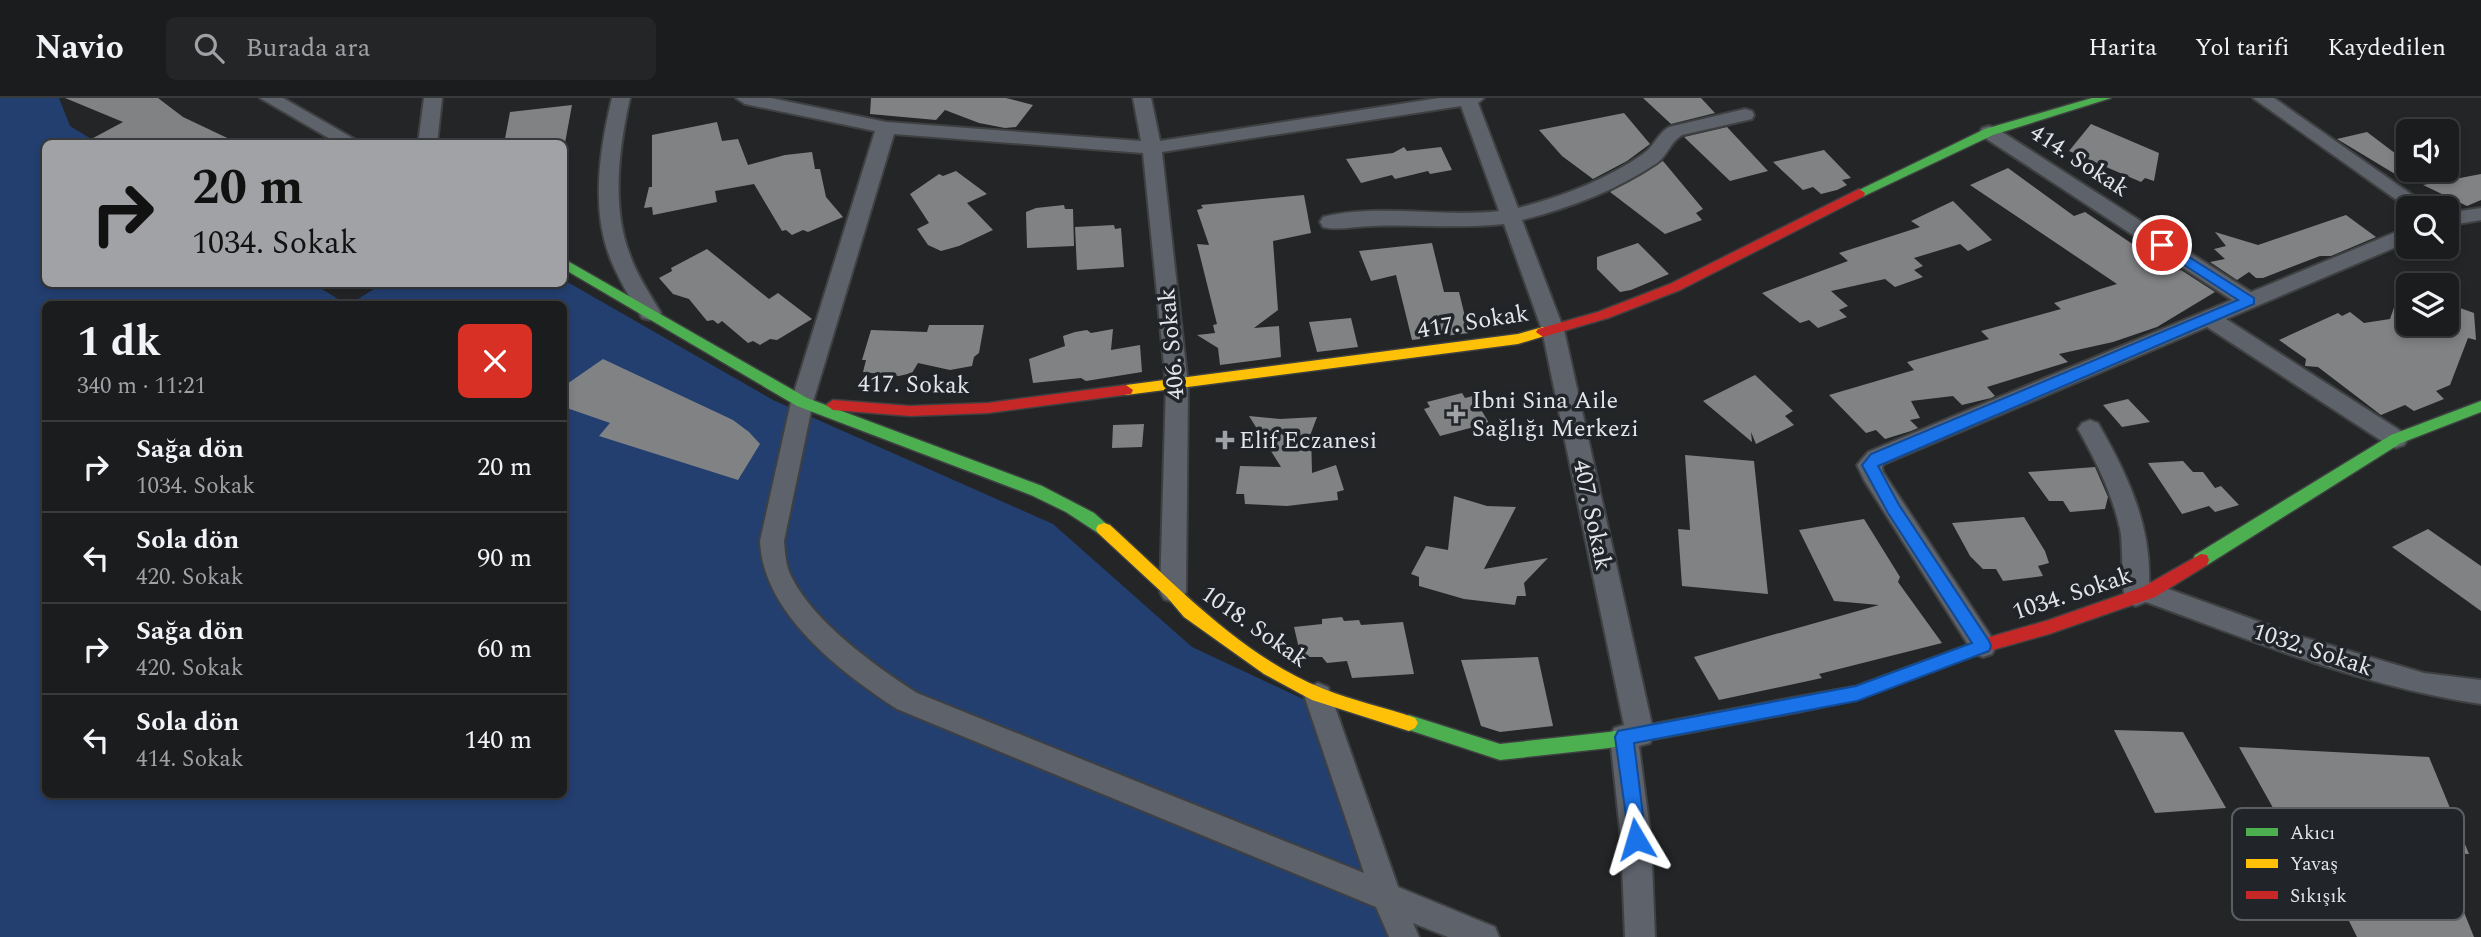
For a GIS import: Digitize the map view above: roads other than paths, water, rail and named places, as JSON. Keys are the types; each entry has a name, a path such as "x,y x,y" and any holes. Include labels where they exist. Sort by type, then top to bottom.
{"street":[{"path":"269,98 347,140"},
{"path":"428,140 433,98"},
{"path":"621,98 615,119 611,200 616,246 650,313"},
{"path":"745,98 886,128 1152,148 1429,102 1472,99"},
{"name":"406. Sokak","path":"1142,98 1152,148 1177,384 1173,592"},
{"name":"417. Sokak","path":"802,402 910,411 988,408 1518,339 1602,315 1675,287 1875,184 1989,132 2105,98"},
{"path":"2262,98 2404,196"},
{"name":"407. Sokak","path":"1472,99 1553,330 1632,736 1640,937"},
{"path":"1330,222 1402,218 1439,222 1513,216 1564,204 1654,156 1667,136 1676,131 1745,115"},
{"path":"886,128 802,402 772,541 773,561 780,582 801,612 861,671 907,701 1484,937"},
{"name":"414. Sokak","path":"1989,132 2249,301"},
{"path":"2459,218 2481,214"},
{"path":"1983,646 1893,509 1869,465 1876,458 2396,239"},
{"name":"1018. Sokak","path":"567,265 731,363 802,402 840,419 1023,484 1070,506 1102,528 1173,592 1190,611 1270,669 1318,695 1500,752 1632,736"},
{"path":"2207,317 2396,439"},
{"name":"1034. Sokak","path":"1632,736 1857,693 1983,646 2049,627 2142,594 2396,439 2481,405"},
{"path":"2090,429 2123,493 2138,553 2142,594"},
{"name":"1032. Sokak","path":"2142,594 2300,647 2424,684 2481,692"},
{"path":"1318,695 1386,896 1404,937"}],"place":[{"name":"Ibni Sina Aile Sağlığı Merkezi","path":"1456,414"},
{"name":"Elif Eczanesi","path":"1225,440"}]}
